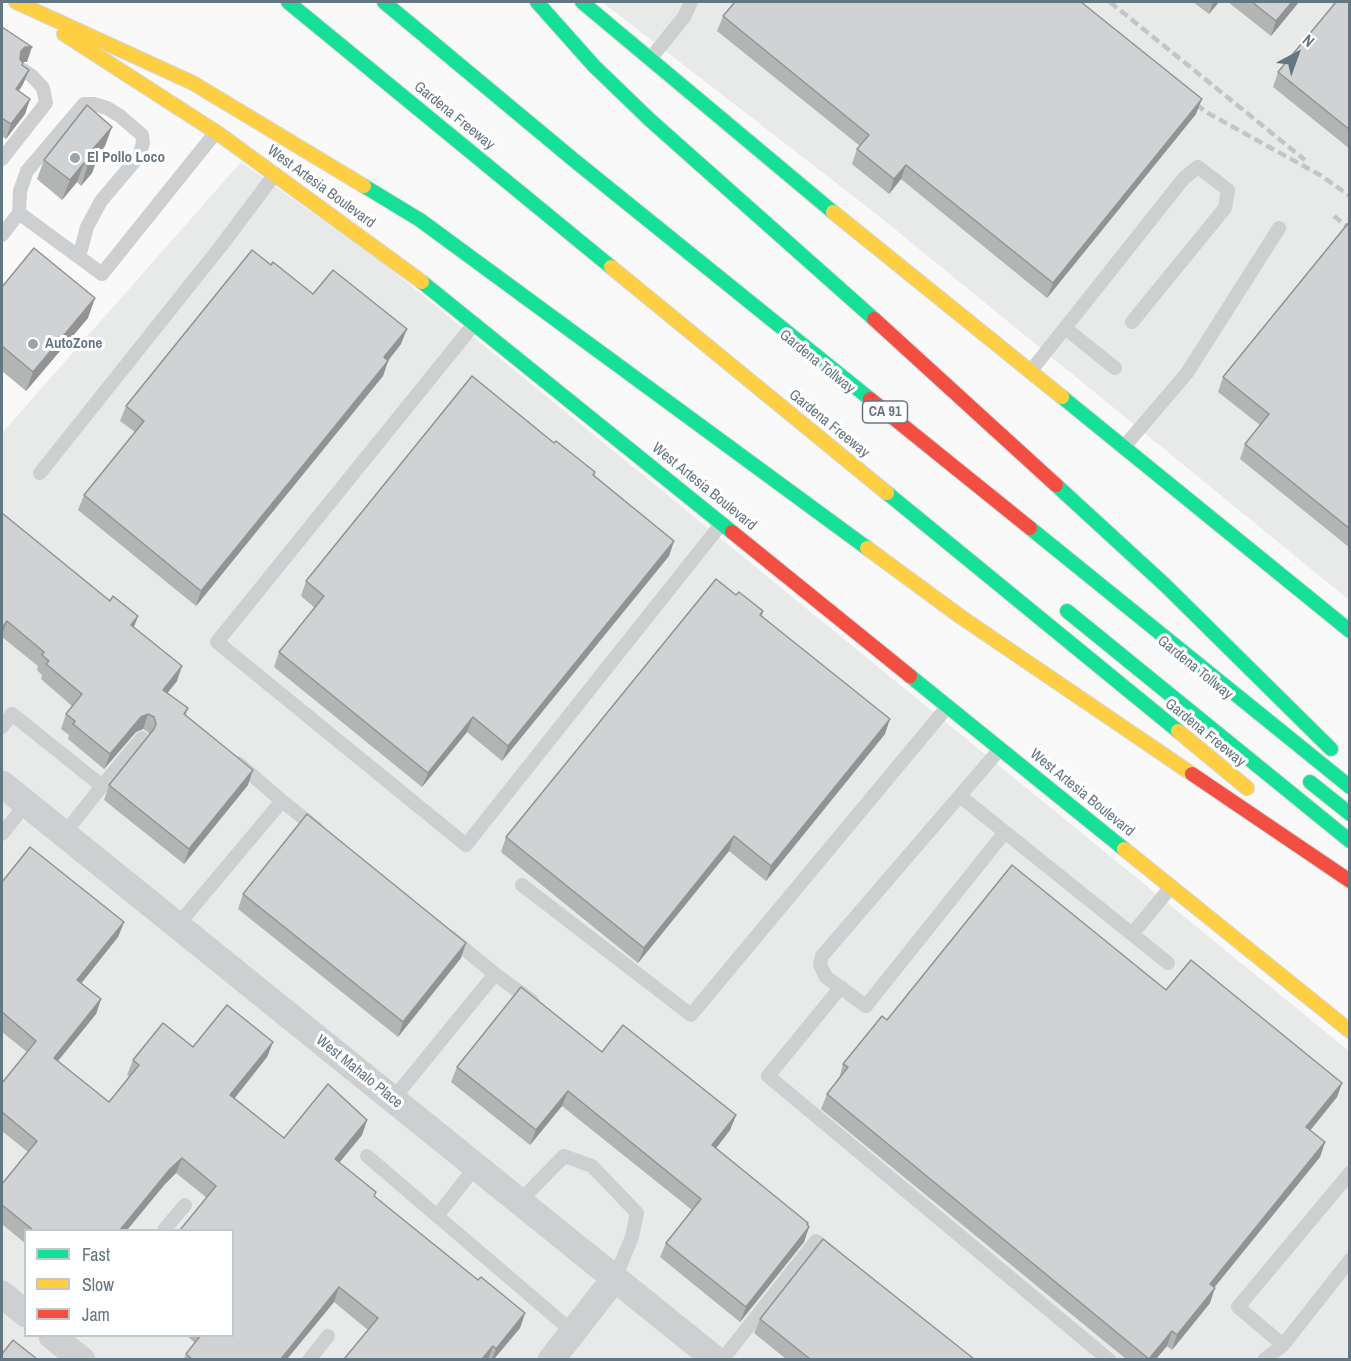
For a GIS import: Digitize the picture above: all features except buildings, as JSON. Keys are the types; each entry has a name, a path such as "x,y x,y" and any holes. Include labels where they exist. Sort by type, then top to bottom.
{"main road":[{"path":"15,2 193,83 420,220 961,617 1350,881"},
{"name":"West Artesia Boulevard","path":"15,2 216,132 406,269 1350,1031"},
{"name":"Gardena Freeway","path":"288,2 1254,794"},
{"name":"CA 91","path":"384,2 575,161 1350,788"},
{"path":"537,2 594,66 650,120 969,404 1166,585 1341,759"},
{"path":"582,2 765,157 1350,631"},
{"path":"422,33 443,71"},
{"path":"709,346 742,357"},
{"path":"1056,602 1350,841"},
{"path":"1295,770 1350,814"},
{"path":"1291,824 1350,872"}],"street":[{"name":"West Mahalo Place","path":"2,784 716,1359"},
{"path":"551,1359 615,1278"},
{"path":"2,1295 24,1312"}],"lane":[{"path":"650,59 684,17 691,2"},
{"path":"2,159 46,103 43,88 23,70"},
{"path":"2,235 19,213 20,191 27,171 84,104 94,104 120,116 142,135 143,143 139,156 100,201 87,227 79,257"},
{"path":"19,213 102,274 216,132"},
{"path":"1030,372 1184,178 1198,167 1227,190 1225,208 1132,322"},
{"path":"40,473 221,246 275,174"},
{"path":"1123,448 1187,373 1279,228"},
{"path":"475,323 217,642 466,845 722,523"},
{"path":"1065,328 1115,368"},
{"path":"522,885 691,1016 948,706"},
{"path":"2,728 12,714 102,786"},
{"path":"64,834 142,738"},
{"path":"1000,748 822,956 820,964 826,977 866,1006 1005,832"},
{"path":"228,754 328,838"},
{"path":"960,796 1168,963"},
{"path":"177,926 282,801"},
{"path":"2,834 26,804"},
{"path":"1132,934 1171,887"},
{"path":"440,929 539,1006"},
{"path":"393,1100 495,974"},
{"path":"841,987 768,1076 1109,1359"},
{"path":"367,1156 573,1332"},
{"path":"520,1202 564,1156 592,1166 638,1213 632,1237 615,1278"},
{"path":"437,1216 476,1166"},
{"path":"1283,1344 1238,1307 1350,1173"},
{"path":"165,1229 185,1205"},
{"path":"722,1359 816,1241 842,1262"},
{"path":"1264,1359 1283,1344 1350,1260"},
{"path":"309,1359 328,1336"}],"shaded area":[{"path":"602,2 1349,2 1349,600 875,213"},
{"path":"241,162 383,263 1349,1051 1349,1359 2,1360 2,433"}],"railway":[{"path":"1110,2 1305,160"},
{"path":"1186,96 1206,112 1320,175 1350,196"},
{"path":"1334,216 1350,229"}],"traffic: fast":[{"path":"288,2 611,267"},
{"path":"384,2 575,161 870,399"},
{"path":"537,2 594,66 650,120 874,319"},
{"path":"582,2 833,212"},
{"path":"364,186 420,220 867,548"},
{"path":"422,282 732,532"},
{"path":"1062,397 1350,631"},
{"path":"1056,485 1165,585 1331,749"},
{"path":"887,493 1178,731"},
{"path":"1030,528 1350,787"},
{"path":"1067,611 1350,841"},
{"path":"910,676 1124,849"},
{"path":"1310,782 1350,814"}],"traffic: slow":[{"path":"16,2 193,83 364,186"},
{"path":"64,34 219,134 422,282"},
{"path":"833,212 1062,397"},
{"path":"611,267 887,493"},
{"path":"867,548 961,617 1192,774"},
{"path":"1178,731 1247,788"},
{"path":"1124,849 1350,1031"}],"traffic: jam":[{"path":"874,319 1056,485"},
{"path":"870,399 1030,528"},
{"path":"732,532 910,676"},
{"path":"1192,774 1350,881"}],"place":[{"name":"El Pollo Loco","path":"75,158"},
{"name":"AutoZone","path":"33,344"}]}
